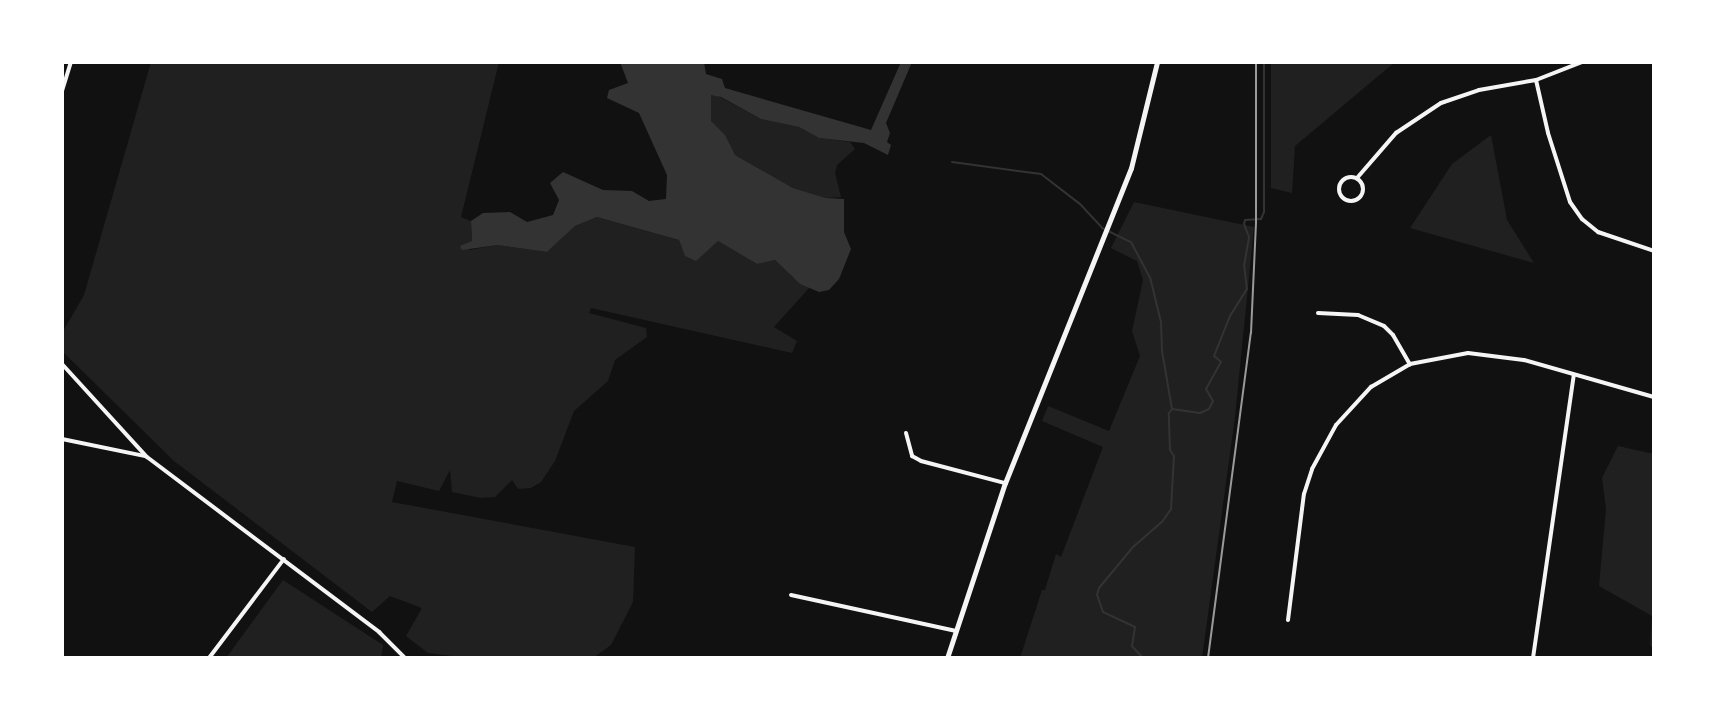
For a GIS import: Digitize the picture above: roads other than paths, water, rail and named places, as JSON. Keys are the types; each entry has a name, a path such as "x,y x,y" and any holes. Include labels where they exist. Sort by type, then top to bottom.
{"main road":[{"path":"947,658 1005,483 1106,236 1134,157 1157,62"}],"street":[{"path":"62,91 71,62"},
{"path":"1357,178 1396,133 1441,103 1479,90 1536,80 1582,62"},
{"path":"1536,80 1560,176 1576,211 1598,232 1654,251"},
{"path":"1347,177 1357,178 1363,186 1362,194 1357,200 1345,199 1340,193 1341,181 1347,177"},
{"path":"1318,313 1338,311 1384,326 1410,364"},
{"path":"1288,620 1304,494 1321,447 1354,402 1371,387 1410,364 1447,354 1493,354 1654,397"},
{"path":"62,364 147,457 379,632 405,658"},
{"path":"1533,658 1574,375"},
{"path":"906,433 912,456 921,461 1005,483"},
{"path":"62,439 147,457"},
{"path":"209,658 284,559"},
{"path":"791,595 956,631"},
{"path":"1400,658 1410,658"}],"waterway":[{"path":"1143,658 1132,646 1135,627 1103,612 1097,595 1099,588 1133,547 1162,522 1171,509 1174,456 1170,450 1169,413 1172,409 1200,413 1209,409 1213,401 1206,389 1221,362 1214,356 1230,316 1247,289 1244,266 1249,237 1245,220 1261,219 1264,212 1264,62"},
{"path":"952,162 1041,174 1080,204 1102,228 1131,242 1150,277 1161,322 1162,351 1172,409"}],"railway":[{"path":"1208,658 1251,333 1256,222 1256,62"}]}
